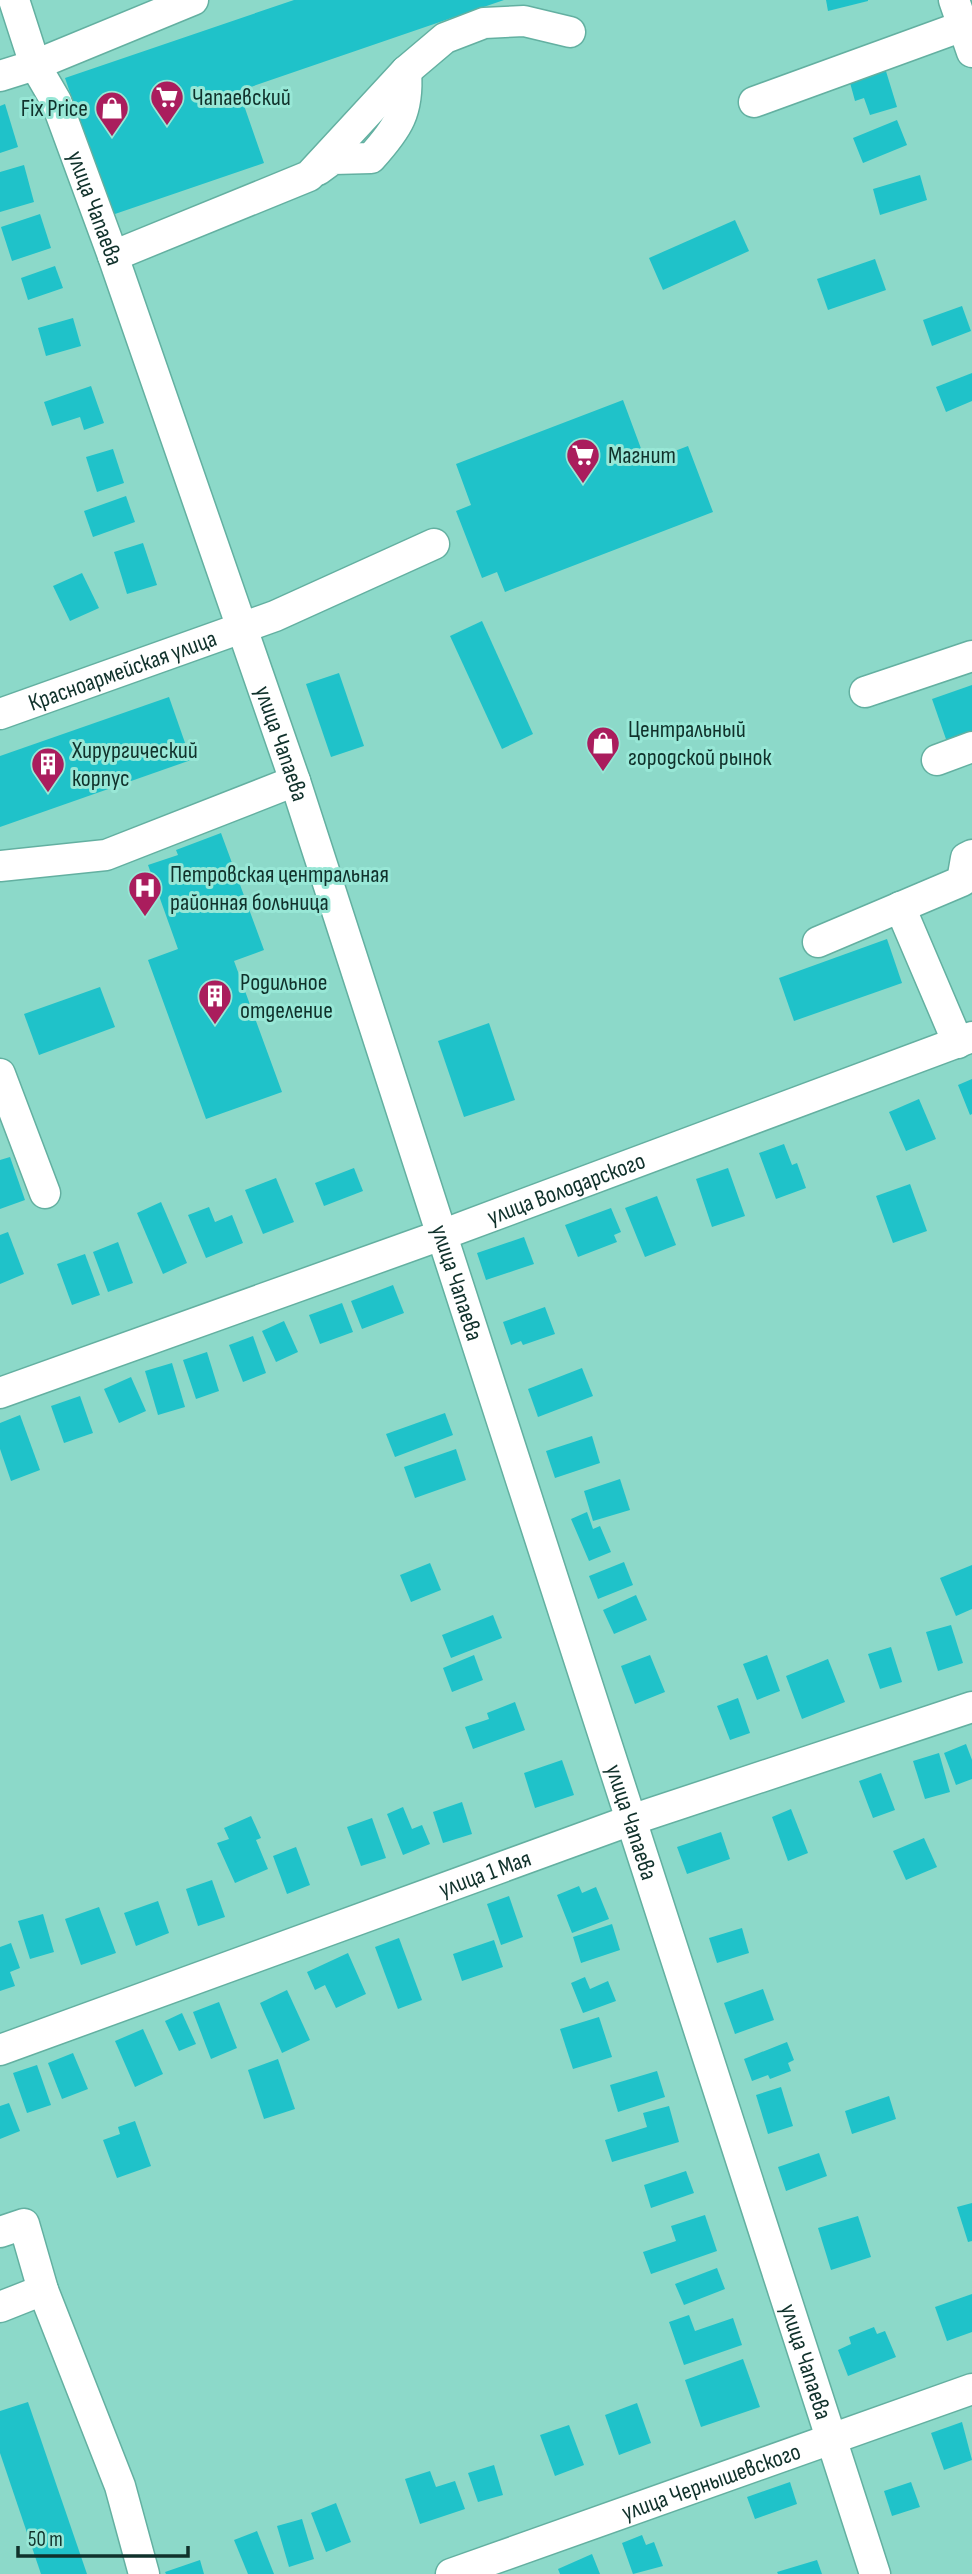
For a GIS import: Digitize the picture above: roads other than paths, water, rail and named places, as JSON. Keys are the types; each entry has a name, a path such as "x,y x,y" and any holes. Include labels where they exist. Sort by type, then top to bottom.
{"street":[{"name":"улица Чапаева","path":"14,0 35,65 56,101 113,256 295,781 634,1819 830,2440 876,2574"},
{"path":"0,76 35,65 193,0"},
{"path":"113,256 309,176 406,71 445,38 484,23 524,21 570,32"},
{"path":"754,102 963,26"},
{"name":"Красноармейская улица","path":"0,714 275,616 434,544"},
{"path":"865,692 972,656"},
{"path":"937,760 972,747"},
{"path":"0,866 106,856 295,781"},
{"path":"818,942 962,881 966,858 972,855"},
{"path":"900,907 965,1040"},
{"name":"улица Володарского","path":"0,1392 444,1234 965,1040"},
{"path":"0,1074 45,1193"},
{"name":"улица 1 Мая","path":"0,2050 634,1819 972,1707"},
{"path":"0,2232 24,2224 43,2290 120,2486 144,2574"},
{"path":"0,2307 43,2290"},
{"name":"улица Чернышевского","path":"451,2574 972,2389"}],"place":[{"name":"Чапаевский","path":"167,127"},
{"name":"Fix Price","path":"112,138"},
{"name":"Магнит","path":"583,485"},
{"name":"Центральный городской рынок","path":"603,773"},
{"name":"Хирургический корпус","path":"48,794"},
{"name":"Петровская центральная районная больница","path":"145,918"},
{"name":"Родильное отделение","path":"215,1026"}]}
